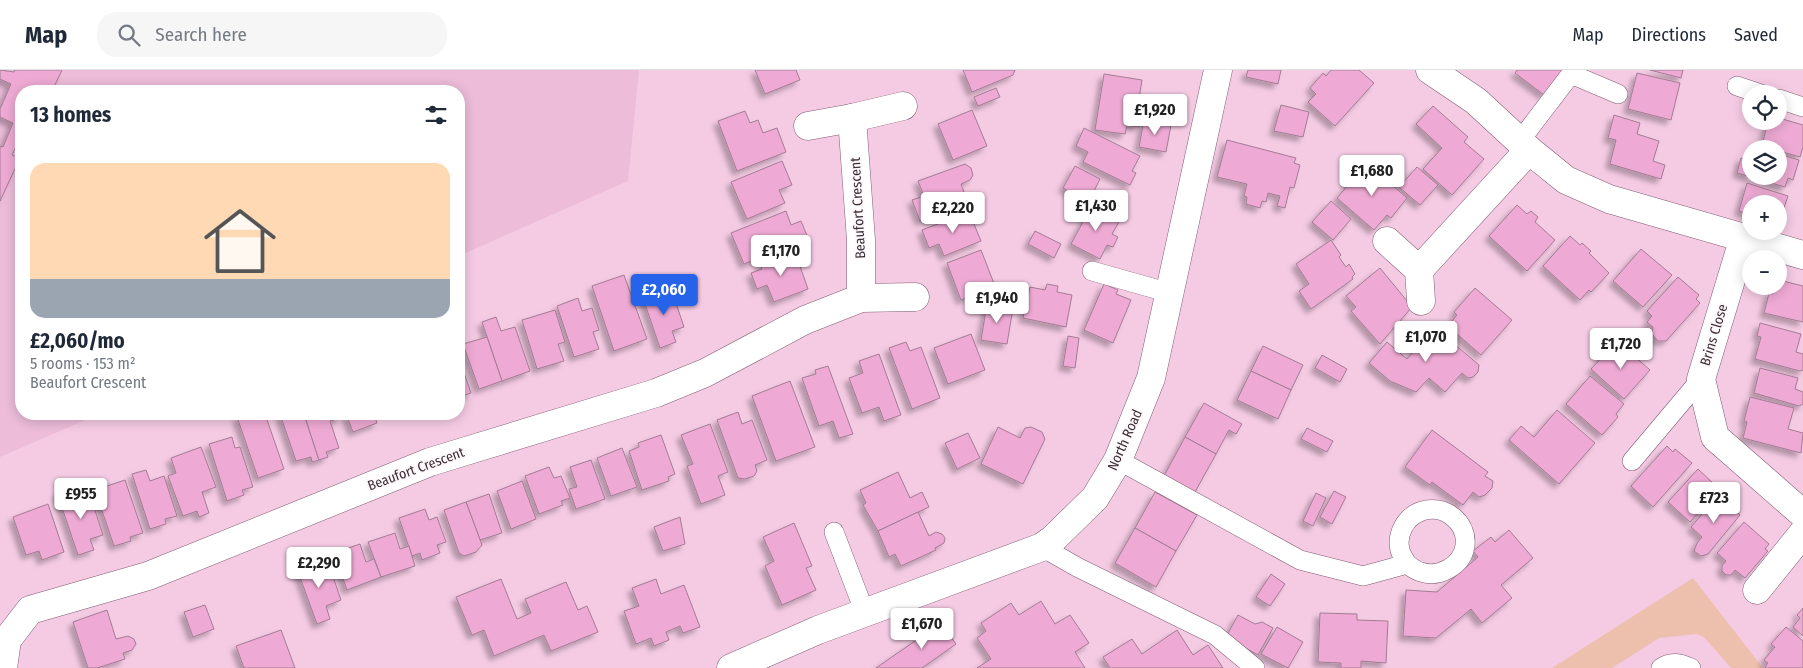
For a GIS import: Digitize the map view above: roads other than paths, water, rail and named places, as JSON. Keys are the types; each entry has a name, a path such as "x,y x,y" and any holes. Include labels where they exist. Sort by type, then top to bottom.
{"street":[{"name":"North Road","path":"730,668 818,630 1042,547 1052,540 1095,498 1118,460 1151,378 1218,70"},
{"path":"1430,70 1476,101 1524,146 1566,180 1609,199 1742,235"},
{"path":"808,126 903,106"},
{"name":"Beaufort Crescent","path":"852,118 861,240 861,298"},
{"path":"1421,301 1419,270 1524,146"},
{"name":"Brins Close","path":"1743,240 1701,379 1715,437 1803,514"},
{"path":"1759,240 1802,251"},
{"path":"1387,241 1419,270"},
{"name":"Beaufort Crescent","path":"3,668 7,640 30,610 148,576 430,462 656,393 705,373 805,320 861,298 915,297"},
{"path":"1757,590 1803,533"}],"lane":[{"path":"1524,146 1573,72 1618,94"},
{"path":"1737,86 1742,88"},
{"path":"1787,102 1803,107"},
{"path":"1092,271 1170,293"},
{"path":"1632,461 1701,379"},
{"path":"1118,460 1300,560 1362,576 1407,564"},
{"path":"834,532 865,612"},
{"path":"1042,547 1077,567 1215,635 1255,668"},
{"path":"1661,668 1675,663 1691,668"}]}
